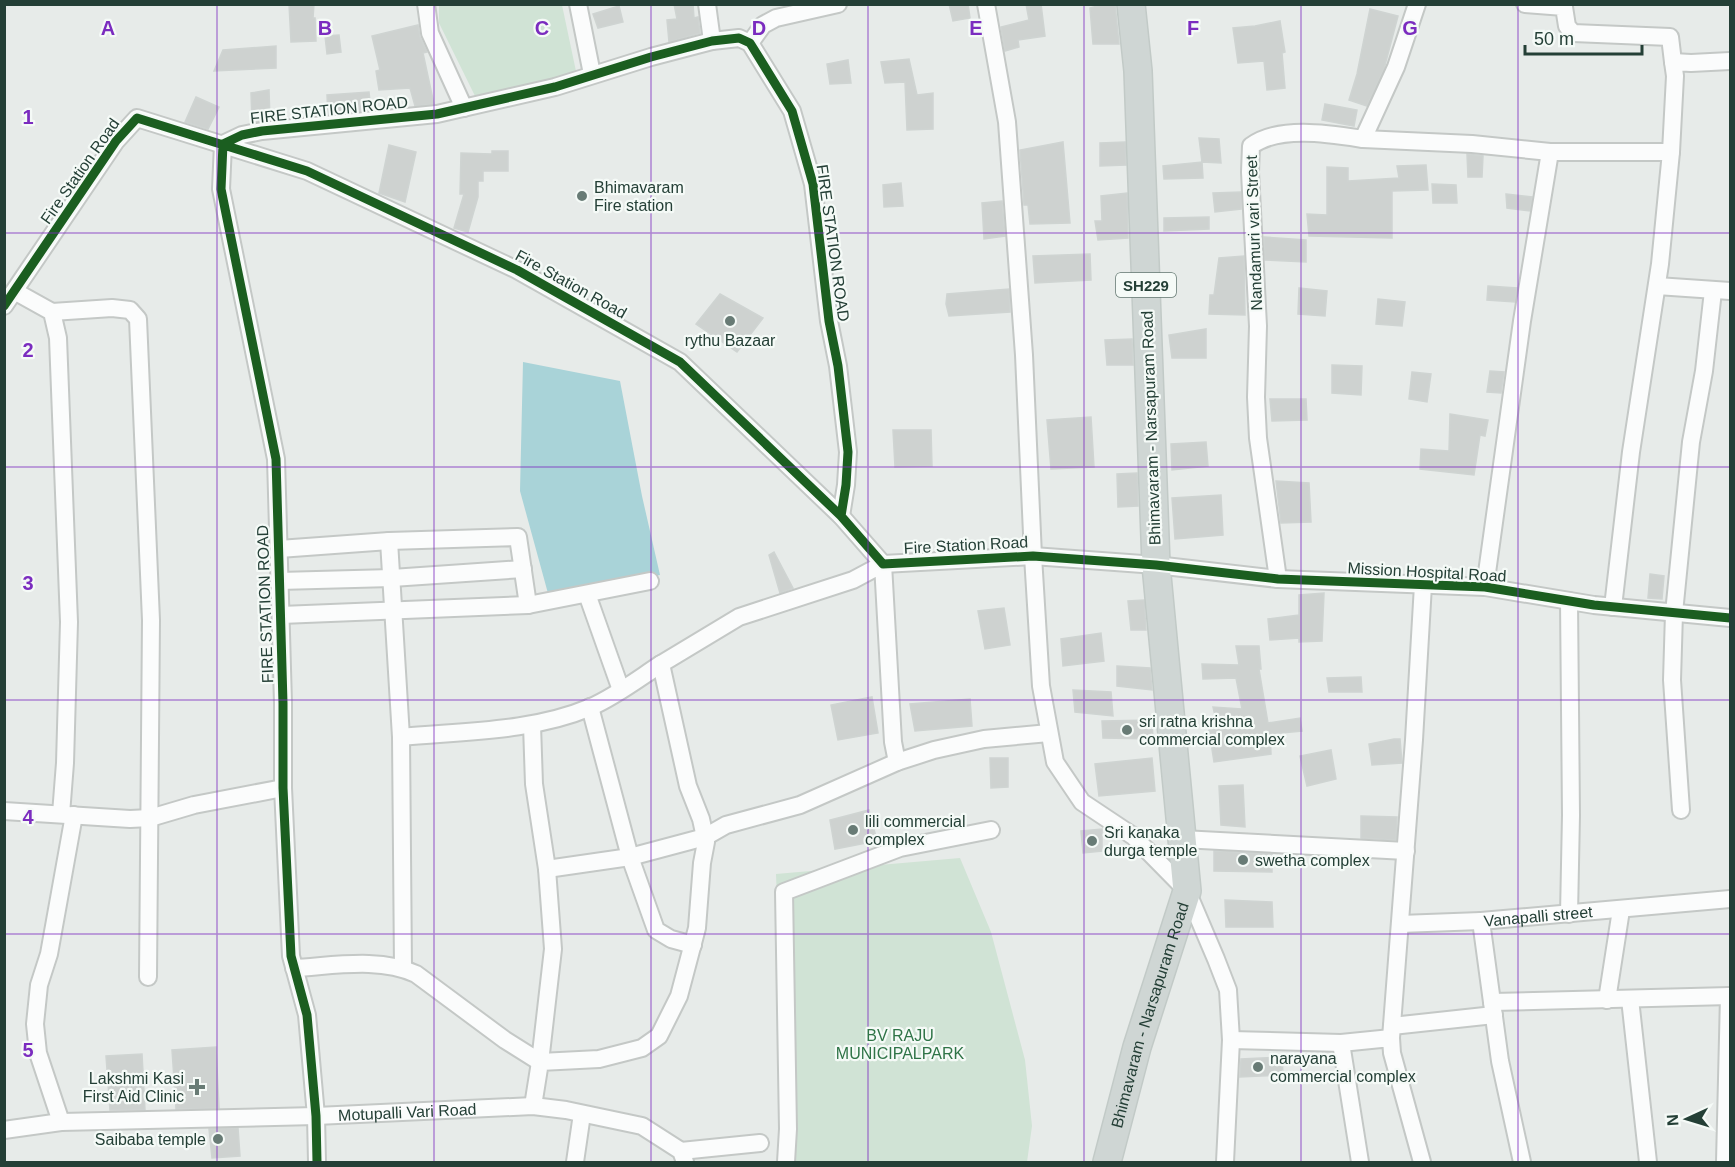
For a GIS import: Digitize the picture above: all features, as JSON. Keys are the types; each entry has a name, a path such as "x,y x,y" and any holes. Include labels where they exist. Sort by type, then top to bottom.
{"main road":[{"name":"Bhimavaram - Narsapuram Road","path":"1107,1162 1137,1047 1187,891 1156,565 1138,71 1131,4"}],"street":[{"path":"426,4 430,33 464,108"},
{"path":"578,4 592,74"},
{"path":"707,4 712,41"},
{"path":"750,43 764,25 776,18 838,4"},
{"path":"986,4 1007,123 1024,355 1041,686 1049,733 1055,762 1082,802 1133,836 1187,891 1228,990 1231,1040 1225,1162"},
{"path":"1417,4 1396,67 1363,139 1472,144 1550,152 1671,152"},
{"path":"1525,4 1564,6 1567,26 1573,33 1670,37 1675,76 1671,152 1656,286 1631,452 1613,607"},
{"name":"FIRE STATION ROAD","path":"317,1162 316,1116 307,1015 291,956 283,788 276,459 220,189 223,144 242,135 262,131 437,114 555,87 592,74 712,41 739,38 750,43 792,111 813,184 829,321 838,366 848,452 841,516"},
{"path":"1673,62 1731,61"},
{"name":"Fire Station Road","path":"4,306 16,292 116,141 137,118 308,171 517,270 680,362 841,516 883,564 1033,556 1156,565"},
{"name":"Nandamuri vari Street","path":"1278,579 1258,438 1256,397 1258,326 1250,172 1251,146 1260,139 1293,133 1321,133 1363,139"},
{"path":"1485,587 1522,321 1550,152"},
{"path":"1656,286 1731,291"},
{"path":"1681,810 1672,680 1674,613 1691,442 1704,371 1713,291"},
{"path":"16,292 52,312 112,308 130,310 138,319 151,620 148,977"},
{"path":"52,312 58,338 69,622 65,763 67,815 49,954 39,985 35,1024 38,1053 61,1122"},
{"path":"279,549 389,541 518,537 528,606"},
{"path":"389,541 401,737 403,968"},
{"path":"401,737 532,725 590,707 739,617 853,580 883,564 893,742 897,762"},
{"name":"Mission Hospital Road","path":"1156,565 1278,579 1485,587 1613,607 1731,618"},
{"path":"279,581 392,579 523,569"},
{"path":"281,615 528,606 650,581"},
{"path":"1422,1162 1395,1063 1392,1032 1423,585"},
{"path":"587,594 621,690"},
{"path":"1569,601 1571,770 1569,914"},
{"path":"294,968 359,964 403,968 416,974 505,1040 540,1062 599,1059 642,1048 659,1036 679,996 697,928 705,837 701,819 688,786 661,664"},
{"path":"590,707 630,857 656,930 670,939 693,945"},
{"path":"532,725 534,784 547,869 553,949 533,1106"},
{"path":"547,869 630,857 705,837 726,825 800,805 897,762 934,750 984,739 1049,733"},
{"path":"4,811 130,819 150,818 194,805 283,788"},
{"path":"786,1162 788,1129 784,892 900,848 991,830"},
{"path":"1182,839 1406,851"},
{"name":"Vanapalli street","path":"1522,1162 1500,1061 1481,921 1731,899"},
{"path":"1607,1000 1621,910"},
{"path":"1400,924 1481,921"},
{"path":"1231,1040 1341,1042 1493,1009 1607,1000 1730,996 1725,1162"},
{"path":"1630,999 1648,1162"},
{"path":"1341,1042 1360,1162"},
{"name":"Motupalli Vari Road","path":"4,1130 61,1122 316,1116 533,1106 582,1113 642,1126 683,1157"},
{"path":"575,1162 582,1113"},
{"path":"683,1157 760,1143"}],"green space":[{"path":"439,5 562,5 577,76 476,98 439,23"},
{"name":"BV RAJU MUNICIPALPARK","path":"960,858 991,932 1025,1060 1032,1126 1027,1162 787,1162 776,874"}],"water":[{"path":"523,362 620,381 660,575 549,597 520,491"}],"building":[{"path":"289,4 314,4 316,41 291,42"},
{"path":"674,4 693,4 694,18 698,17 700,33 669,42 667,20 677,19"},
{"path":"949,4 968,4 970,18 953,21"},
{"path":"1026,4 1041,4 1045,36 1018,40 1019,47 1005,51 1001,27 1029,20"},
{"path":"1115,4 1119,44 1093,44 1090,8"},
{"path":"619,6 623,22 598,28 593,14"},
{"path":"1370,9 1398,16 1384,69 1367,106 1349,100 1357,74"},
{"path":"1280,21 1285,52 1282,53 1285,88 1267,90 1264,61 1238,63 1233,28"},
{"path":"418,25 420,37 427,52 423,53 434,104 415,106 410,88 379,90 376,71 380,70 372,36"},
{"path":"339,35 341,52 327,54 325,36"},
{"path":"276,46 276,68 214,71 223,50"},
{"path":"909,59 917,95 933,93 933,129 907,130 905,82 885,83 881,62"},
{"path":"848,60 851,83 830,84 827,64"},
{"path":"269,90 270,120 252,122 251,93"},
{"path":"369,92 371,110 328,114 327,95"},
{"path":"196,97 219,107 208,129 185,122"},
{"path":"1325,104 1357,110 1354,126 1322,120"},
{"path":"1199,138 1219,139 1221,163 1202,162"},
{"path":"1063,142 1070,223 1030,224 1028,205 1024,205 1020,150"},
{"path":"1125,142 1126,165 1100,166 1100,143"},
{"path":"389,145 416,152 405,202 379,193"},
{"path":"492,151 508,151 508,171 483,171 483,181 478,181 478,197 468,232 454,228 464,194 460,194 461,153 492,154"},
{"path":"1467,154 1483,156 1482,177 1468,177"},
{"path":"1202,162 1203,178 1164,179 1163,166"},
{"path":"1426,165 1428,190 1392,191 1392,238 1309,236 1307,214 1327,215 1327,167 1348,168 1348,181 1399,178 1397,166"},
{"path":"901,183 903,206 884,207 883,185"},
{"path":"1432,184 1456,185 1457,203 1433,203"},
{"path":"1241,192 1241,209 1215,212 1213,193"},
{"path":"1127,193 1128,238 1098,240 1095,221 1102,221 1101,196"},
{"path":"1506,194 1532,197 1530,211 1507,208"},
{"path":"1002,201 1005,236 984,239 982,203"},
{"path":"1209,217 1209,229 1164,231 1164,218"},
{"path":"1264,237 1306,240 1306,262 1265,260"},
{"path":"1090,254 1091,280 1035,283 1033,256"},
{"path":"1244,256 1245,315 1209,314 1210,295 1214,295 1219,258"},
{"path":"1488,286 1517,288 1515,302 1487,300"},
{"path":"1299,288 1327,291 1325,316 1298,314"},
{"path":"1009,289 1010,312 949,316 946,304 947,294"},
{"name":"rythu Bazaar","path":"720,294 763,318 737,352 696,324"},
{"path":"1378,299 1405,302 1402,326 1376,324"},
{"path":"1206,329 1206,358 1172,358 1169,335"},
{"path":"1132,339 1133,365 1107,365 1105,340"},
{"path":"1332,365 1362,366 1361,395 1332,393"},
{"path":"1490,371 1504,372 1501,393 1487,392"},
{"path":"1412,372 1431,374 1427,402 1409,399"},
{"path":"1270,399 1306,399 1307,420 1272,421"},
{"path":"1450,414 1488,420 1485,436 1480,435 1474,475 1420,469 1421,449 1449,451"},
{"path":"1091,417 1094,467 1051,469 1047,420"},
{"path":"893,430 931,430 932,466 895,467"},
{"path":"1206,442 1208,466 1172,470 1171,444"},
{"path":"1137,473 1138,506 1118,507 1117,474"},
{"path":"1276,481 1309,483 1311,522 1281,523"},
{"path":"1221,495 1223,535 1175,539 1172,498"},
{"path":"774,552 793,588 780,593 769,555"},
{"path":"1650,574 1664,576 1662,599 1648,598"},
{"path":"1324,593 1322,641 1299,642 1299,638 1270,640 1268,619 1299,615 1299,595"},
{"path":"1144,600 1146,630 1131,630 1128,601"},
{"path":"1004,608 1010,645 985,649 978,611"},
{"path":"1101,633 1104,661 1063,666 1061,639"},
{"path":"1236,646 1259,646 1261,669 1259,669 1268,723 1300,718 1302,731 1270,734 1271,754 1214,762 1209,730 1218,729 1213,707 1242,709 1236,678 1203,679 1202,664 1239,665"},
{"path":"1117,666 1150,668 1152,690 1117,686"},
{"path":"1361,677 1362,692 1329,692 1327,678"},
{"path":"1073,690 1111,692 1113,716 1075,712"},
{"path":"872,697 878,733 838,740 831,705"},
{"path":"970,699 972,726 915,731 910,704"},
{"name":"sri ratna krishna commercial complex","path":"1152,720 1153,739 1103,738 1102,721"},
{"path":"1400,739 1402,763 1372,765 1369,744"},
{"path":"1331,750 1336,779 1307,786 1300,756"},
{"path":"990,758 1008,758 1008,787 991,788"},
{"path":"1152,758 1155,791 1099,796 1095,764"},
{"path":"1243,785 1245,827 1221,825 1219,786"},
{"name":"lili commercial complex","path":"869,810 877,841 835,849 830,820"},
{"path":"1361,816 1397,817 1396,840 1361,838"},
{"name":"Sri kanaka durga temple","path":"1102,829 1102,851 1083,853 1081,831"},
{"name":"swetha complex","path":"1214,851 1272,854 1272,872 1214,871"},
{"path":"1225,900 1272,902 1273,927 1226,927"},
{"path":"216,1047 219,1108 176,1109 172,1050"},
{"path":"142,1054 145,1110 110,1110 106,1056"},
{"name":"narayana commercial complex","path":"1282,1057 1283,1075 1240,1077 1241,1059"},
{"name":"Saibaba temple","path":"238,1128 240,1156 212,1158 209,1129"}],"cycle path":[{"path":"317,1162 316,1116 307,1015 291,956 283,788 283,703 276,459 221,189 223,144 242,135 262,131 437,114 555,87 712,41 739,38 750,43 792,111 813,184 829,321 838,366 848,452 841,516"},
{"path":"4,306 116,141 137,118 307,171 517,270 680,362 841,516 883,564 1033,556 1156,565 1278,579 1485,587 1594,605 1730,618"}],"place":[{"name":"Bhimavaram Fire station","path":"582,196"},
{"name":"rythu Bazaar","path":"730,321"},
{"name":"sri ratna krishna commercial complex","path":"1127,730"},
{"name":"lili commercial complex","path":"853,830"},
{"name":"Sri kanaka durga temple","path":"1092,841"},
{"name":"swetha complex","path":"1243,860"},
{"name":"narayana commercial complex","path":"1258,1067"},
{"name":"Lakshmi Kasi First Aid Clinic","path":"197,1087"},
{"name":"Saibaba temple","path":"218,1139"}]}
